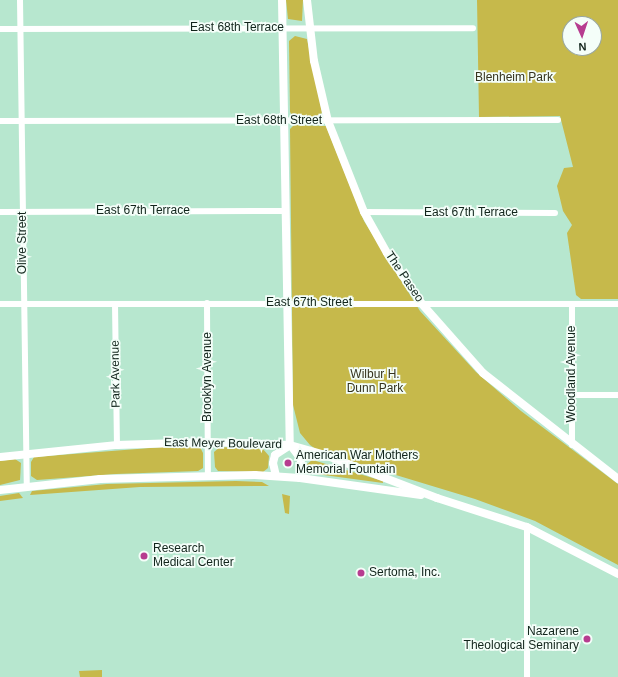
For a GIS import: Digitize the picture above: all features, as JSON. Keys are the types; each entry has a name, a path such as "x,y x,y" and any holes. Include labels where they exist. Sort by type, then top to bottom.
{"main road":[{"path":"0,490 100,479 208,475 276,476 300,478 302,459 298,452 290,445 282,120 282,0"},
{"name":"The Paseo","path":"307,0 309,28 328,121 364,212 387,253 422,304 483,373 572,445 618,479"},
{"name":"East Meyer Boulevard","path":"0,457 26,453 117,445 208,442 290,445 387,477 437,498 527,527 618,574"},
{"path":"276,476 273,463 275,455 290,445"},
{"name":"East Meyer Boulevard","path":"300,478 437,498"}],"street":[{"name":"Olive Street","path":"20,0 23,304 27,486"},
{"name":"East 68th Terrace","path":"0,29 473,28"},
{"name":"East 68th Street","path":"0,121 558,120"},
{"name":"East 67th Terrace","path":"0,212 285,212"},
{"name":"East 67th Terrace","path":"364,212 555,213"},
{"name":"Brooklyn Avenue","path":"207,303 208,475"},
{"name":"East 67th Street","path":"0,304 618,304"},
{"name":"Park Avenue","path":"115,304 117,445"},
{"name":"Woodland Avenue","path":"572,304 572,445"},
{"path":"572,395 618,395"},
{"path":"527,527 527,677"}],"green space":[{"path":"286,0 303,0 302,21 288,19"},
{"name":"Blenheim Park","path":"477,0 618,0 618,299 581,299 576,295 567,233 572,225 563,211 557,186 564,168 573,167 560,116 479,117"},
{"path":"295,36 307,39 322,112 320,117 293,117 290,112 289,41"},
{"name":"Wilbur H. Dunn Park","path":"294,125 326,126 364,221 420,311 476,372 521,411 618,484 618,565 535,521 475,499 320,452 310,445 300,433 293,405 290,129"},
{"path":"163,447 200,447 203,453 203,468 198,471 116,474 37,480 31,476 31,462 34,457"},
{"path":"220,447 263,449 269,456 268,468 263,472 218,471 215,467 214,452"},
{"path":"15,459 21,463 20,480 0,485 0,461"},
{"path":"312,460 383,481 383,483 309,473 305,466"},
{"path":"236,481 262,482 269,486 140,487 30,495 32,491 107,484"},
{"path":"19,493 23,498 0,501 0,496"},
{"path":"282,494 290,496 289,514 285,513"},
{"path":"102,670 102,677 80,677 79,671"}],"place":[{"name":"American War Mothers Memorial Fountain","path":"288,463"},
{"name":"Research Medical Center","path":"144,556"},
{"name":"Sertoma, Inc.","path":"361,573"},
{"name":"Nazarene Theological Seminary","path":"587,639"}]}
